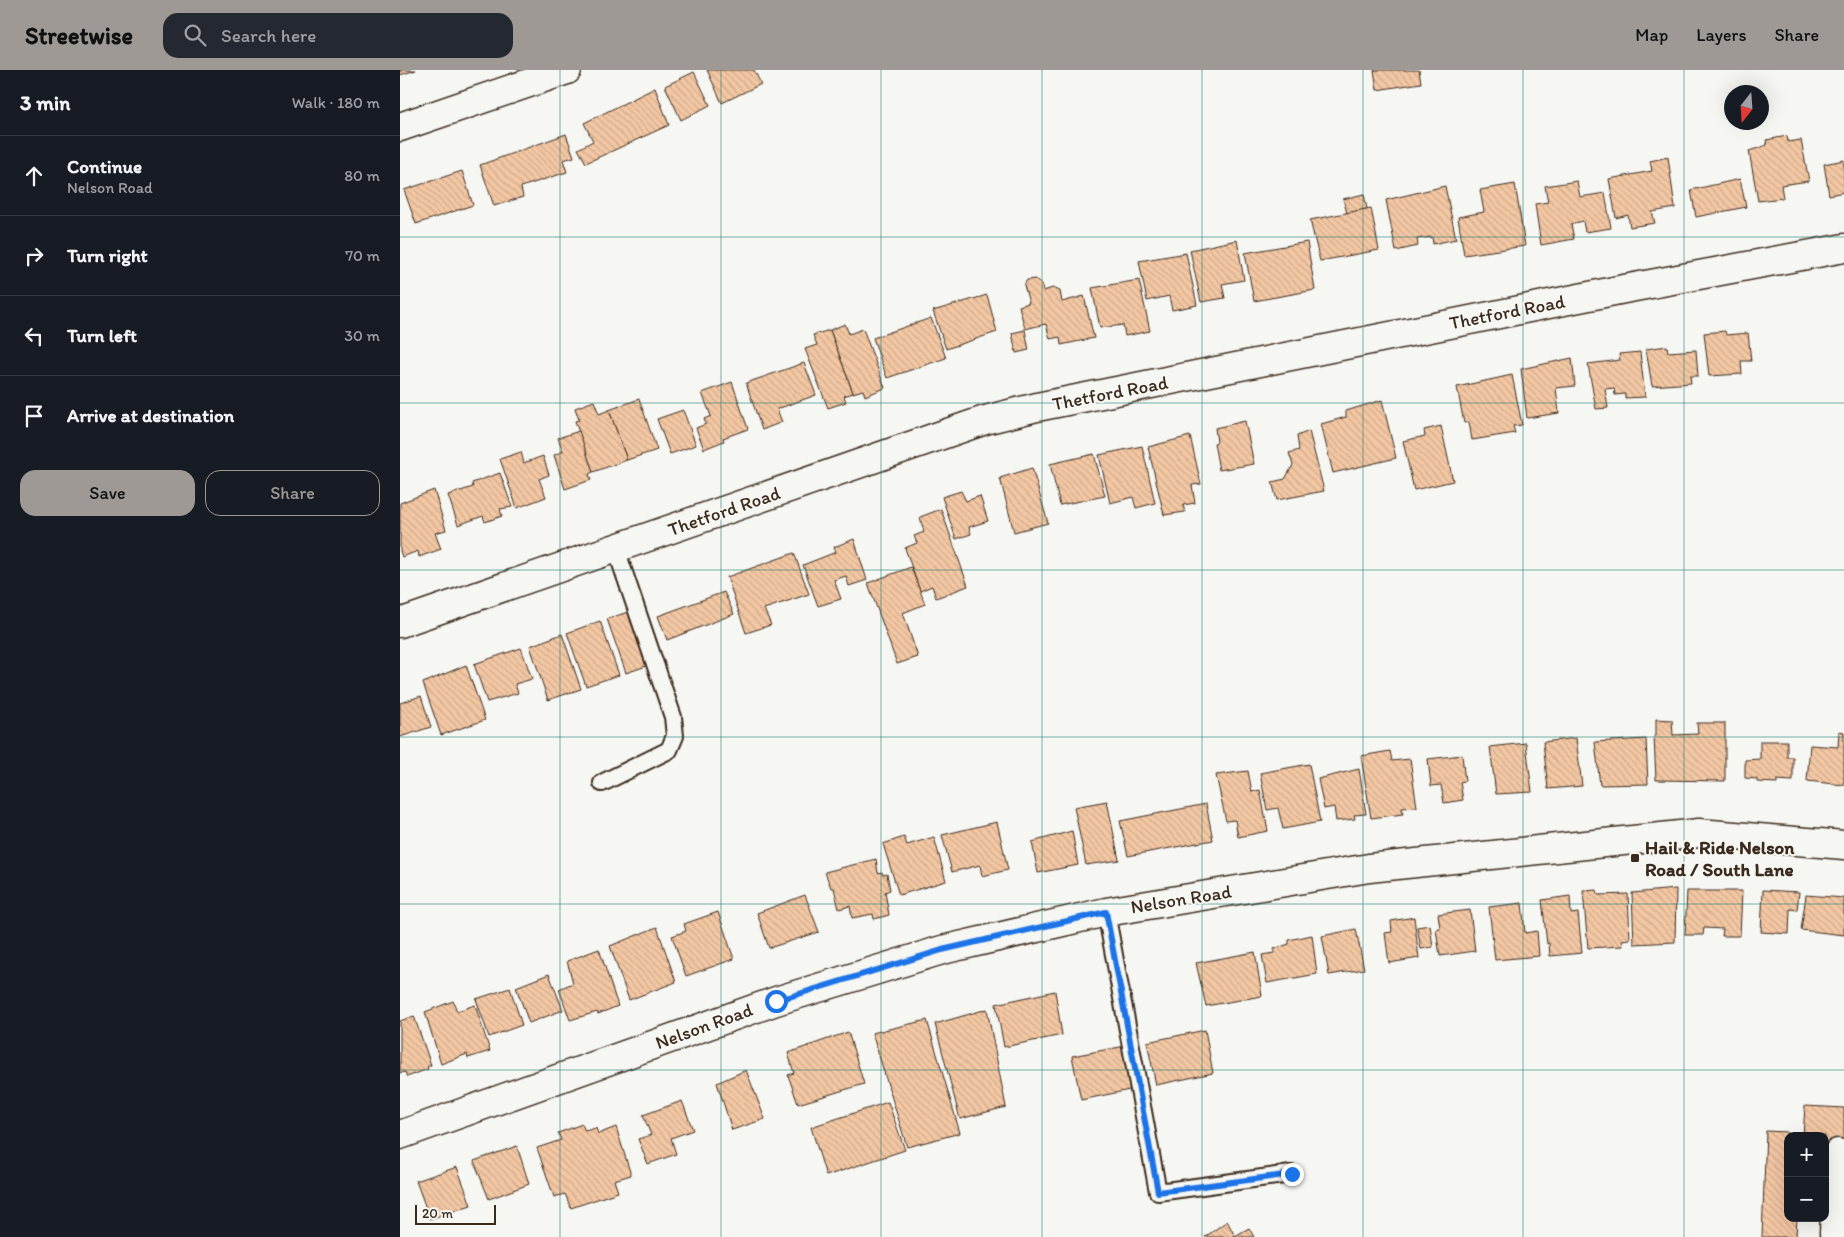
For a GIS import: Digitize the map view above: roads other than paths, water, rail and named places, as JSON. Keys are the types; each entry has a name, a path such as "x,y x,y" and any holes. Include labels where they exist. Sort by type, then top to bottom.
{"street":[{"path":"400,127 567,70"},
{"name":"Thetford Road","path":"400,623 985,420 1624,288 1844,248"},
{"name":"Nelson Road","path":"400,1135 776,1001 942,950 1106,912 1369,868 1699,833 1844,846"},
{"path":"1838,1153 1834,1233 1844,1232"}],"lane":[{"path":"602,783 669,750 676,736 673,717 616,548"},
{"path":"1106,912 1158,1192 1292,1174"}],"place":[{"name":"Hail & Ride Nelson Road / South Lane","path":"1635,858"}]}
